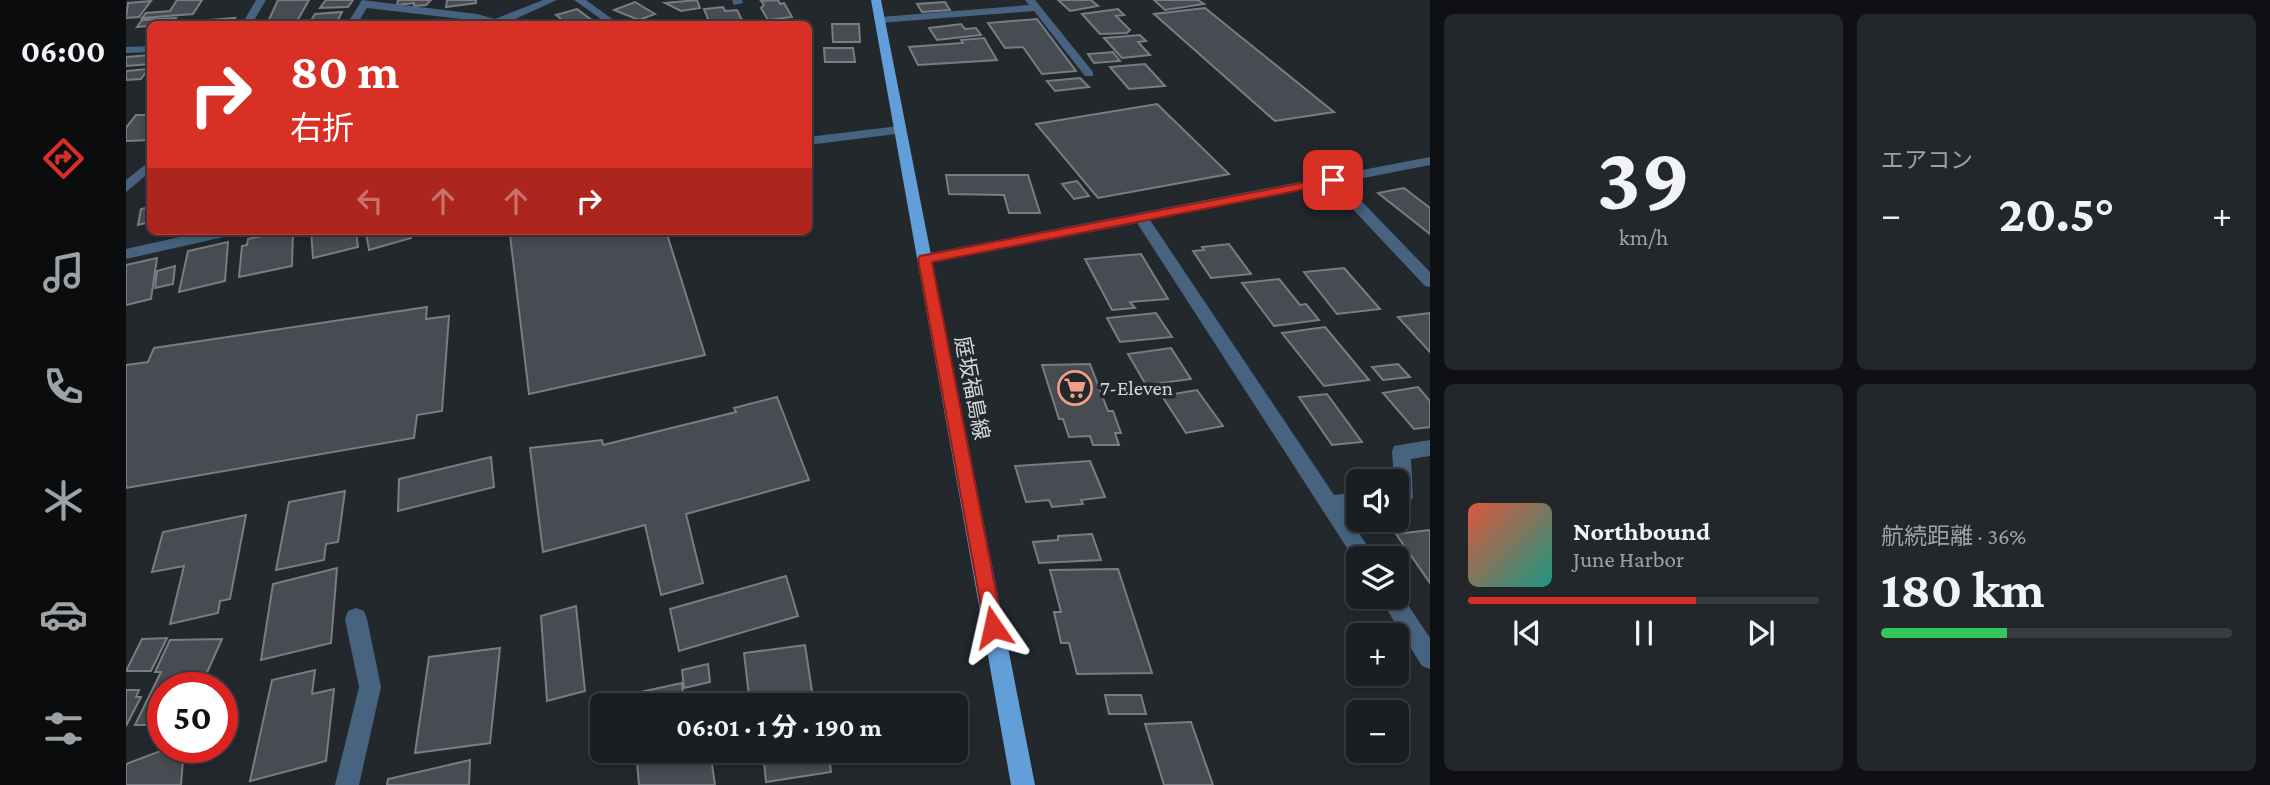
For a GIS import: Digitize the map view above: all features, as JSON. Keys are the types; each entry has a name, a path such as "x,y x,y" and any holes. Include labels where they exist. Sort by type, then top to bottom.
{"main road":[{"name":"庭坂福島線","path":"876,0 898,130 925,259 1023,785"}],"street":[{"path":"249,21 261,0"},
{"path":"503,21 552,0"},
{"path":"579,0 610,21"},
{"path":"354,21 366,2 477,17 488,21"},
{"path":"880,20 1033,4 1089,74"},
{"path":"126,50 147,49"},
{"path":"812,141 898,130"},
{"path":"925,259 1430,161"},
{"path":"126,176 147,167"},
{"path":"126,188 147,169"},
{"path":"1333,180 1430,282"},
{"path":"1141,218 1357,546"},
{"path":"126,254 210,235"},
{"path":"1402,469 1401,452 1430,448"},
{"path":"1329,504 1346,502"},
{"path":"1398,609 1430,658"},
{"path":"347,785 370,687 356,619"}],"building":[{"path":"177,0 202,0 193,14 142,18 146,13 170,11"},
{"path":"278,0 309,0 297,21 268,21"},
{"path":"326,0 353,0 348,7 320,8"},
{"path":"398,0 431,0 426,5 414,6 414,3 397,5"},
{"path":"447,0 476,0 476,3 446,7"},
{"path":"697,0 700,8 681,11 665,3"},
{"path":"778,0 780,4 784,3 792,17 768,20 761,8 764,5 761,1"},
{"path":"1058,0 1091,0 1098,6 1070,11"},
{"path":"1154,0 1198,0 1204,4 1165,10"},
{"path":"151,1 139,17 126,18 128,3"},
{"path":"635,2 655,14 639,20 614,10"},
{"path":"945,2 950,10 922,12 917,4"},
{"path":"723,7 725,11 737,10 742,21 709,21 704,9"},
{"path":"1205,8 1334,112 1275,121 1154,14"},
{"path":"577,9 593,21 563,21 556,15"},
{"path":"1118,9 1124,15 1116,16 1130,30 1127,33 1100,34 1082,14"},
{"path":"342,12 338,21 311,21 315,14"},
{"path":"176,18 174,21 147,21 147,26 137,27 142,20"},
{"path":"235,18 233,21 210,20"},
{"path":"1037,19 1076,71 1042,74 1023,47 1005,48 988,23"},
{"path":"832,24 859,24 860,42 833,42"},
{"path":"961,24 965,29 976,28 981,35 937,40 929,28"},
{"path":"1140,35 1146,41 1138,42 1150,55 1122,58 1104,38"},
{"path":"984,38 997,60 918,65 909,47 963,43 961,40"},
{"path":"824,48 853,48 855,62 825,62"},
{"path":"1113,52 1120,61 1094,63 1088,54"},
{"path":"147,55 147,64 126,66 126,57"},
{"path":"1145,64 1165,86 1129,89 1110,67"},
{"path":"147,69 141,79 126,80 126,71"},
{"path":"1080,78 1089,87 1055,91 1047,81"},
{"path":"1157,104 1229,174 1098,198 1036,124"},
{"path":"136,115 147,115 147,140 126,141 126,128"},
{"path":"946,175 1028,175 1040,213 1009,213 1004,195 949,194"},
{"path":"1077,181 1089,196 1074,199 1062,184"},
{"path":"1404,188 1430,208 1430,234 1378,193"},
{"path":"147,208 147,223 138,225 141,209"},
{"path":"266,235 293,235 292,266 239,277 242,246 247,245 248,239"},
{"path":"311,235 356,235 358,247 313,258"},
{"path":"366,235 410,235 411,238 369,250"},
{"path":"510,235 667,235 705,355 529,394"},
{"path":"228,242 225,281 179,292 188,251"},
{"path":"1229,244 1251,274 1211,278 1193,251 1204,250 1202,247"},
{"path":"1141,254 1168,299 1130,302 1135,308 1112,310 1085,259"},
{"path":"157,258 151,299 126,305 126,265"},
{"path":"175,266 173,284 155,288 157,271"},
{"path":"1344,268 1380,309 1337,314 1304,272"},
{"path":"1279,279 1300,305 1306,304 1319,320 1274,326 1242,283"},
{"path":"427,307 426,319 449,316 442,411 417,415 414,438 126,488 126,365 148,362 154,348"},
{"path":"1156,313 1172,337 1120,342 1107,318"},
{"path":"1430,313 1430,352 1398,317"},
{"path":"1325,327 1369,380 1324,386 1282,333"},
{"path":"1171,348 1191,379 1146,385 1128,354"},
{"name":"7-Eleven","path":"1090,364 1108,411 1113,411 1121,433 1115,433 1119,445 1093,445 1090,436 1069,437 1063,419 1059,419 1042,365"},
{"path":"1398,364 1410,377 1383,380 1372,367"},
{"path":"1418,387 1430,401 1430,427 1414,429 1383,393"},
{"path":"1197,390 1223,426 1186,433 1162,396"},
{"path":"1327,394 1362,442 1332,445 1299,397"},
{"path":"777,397 809,480 686,514 703,583 661,595 645,525 543,552 530,448 602,440 603,445 736,412 734,408"},
{"path":"491,457 494,487 398,511 399,479"},
{"path":"1090,461 1105,497 1081,500 1083,504 1052,507 1049,500 1026,502 1015,466"},
{"path":"345,491 338,542 326,544 324,560 276,570 289,502"},
{"path":"246,515 230,599 220,601 218,613 170,624 184,566 152,572 163,532"},
{"path":"1430,530 1430,583 1409,553 1409,546 1404,546 1396,534"},
{"path":"1092,534 1101,560 1039,563 1033,542 1058,540 1058,536"},
{"path":"337,568 331,643 261,660 273,584"},
{"path":"1118,569 1152,673 1077,674 1069,643 1061,643 1054,612 1061,612 1050,570"},
{"path":"786,576 798,616 679,651 670,609"},
{"path":"576,606 585,691 547,701 541,616"},
{"path":"167,638 151,671 126,671 142,639"},
{"path":"222,639 207,672 155,672 170,640"},
{"path":"805,645 812,693 749,693 744,653"},
{"path":"500,648 490,743 415,753 429,657"},
{"path":"708,664 710,682 684,688 682,670"},
{"path":"315,670 312,694 334,689 326,761 250,781 272,680"},
{"path":"682,683 683,693 636,693"},
{"path":"126,690 139,690 136,697 141,697 126,726"},
{"path":"1105,695 1141,695 1146,714 1109,714"},
{"path":"147,701 147,725 135,725"},
{"path":"1191,722 1213,785 1164,785 1145,724"},
{"path":"147,756 147,763 183,763 181,785 126,785 126,764"},
{"path":"470,760 469,785 387,785 388,779"},
{"path":"637,763 712,763 715,785 639,785"},
{"path":"764,763 830,763 831,772 766,782"}],"place":[{"name":"7-Eleven","path":"1075,388"}],"route":[{"path":"993,627 925,259 1333,180"}]}
